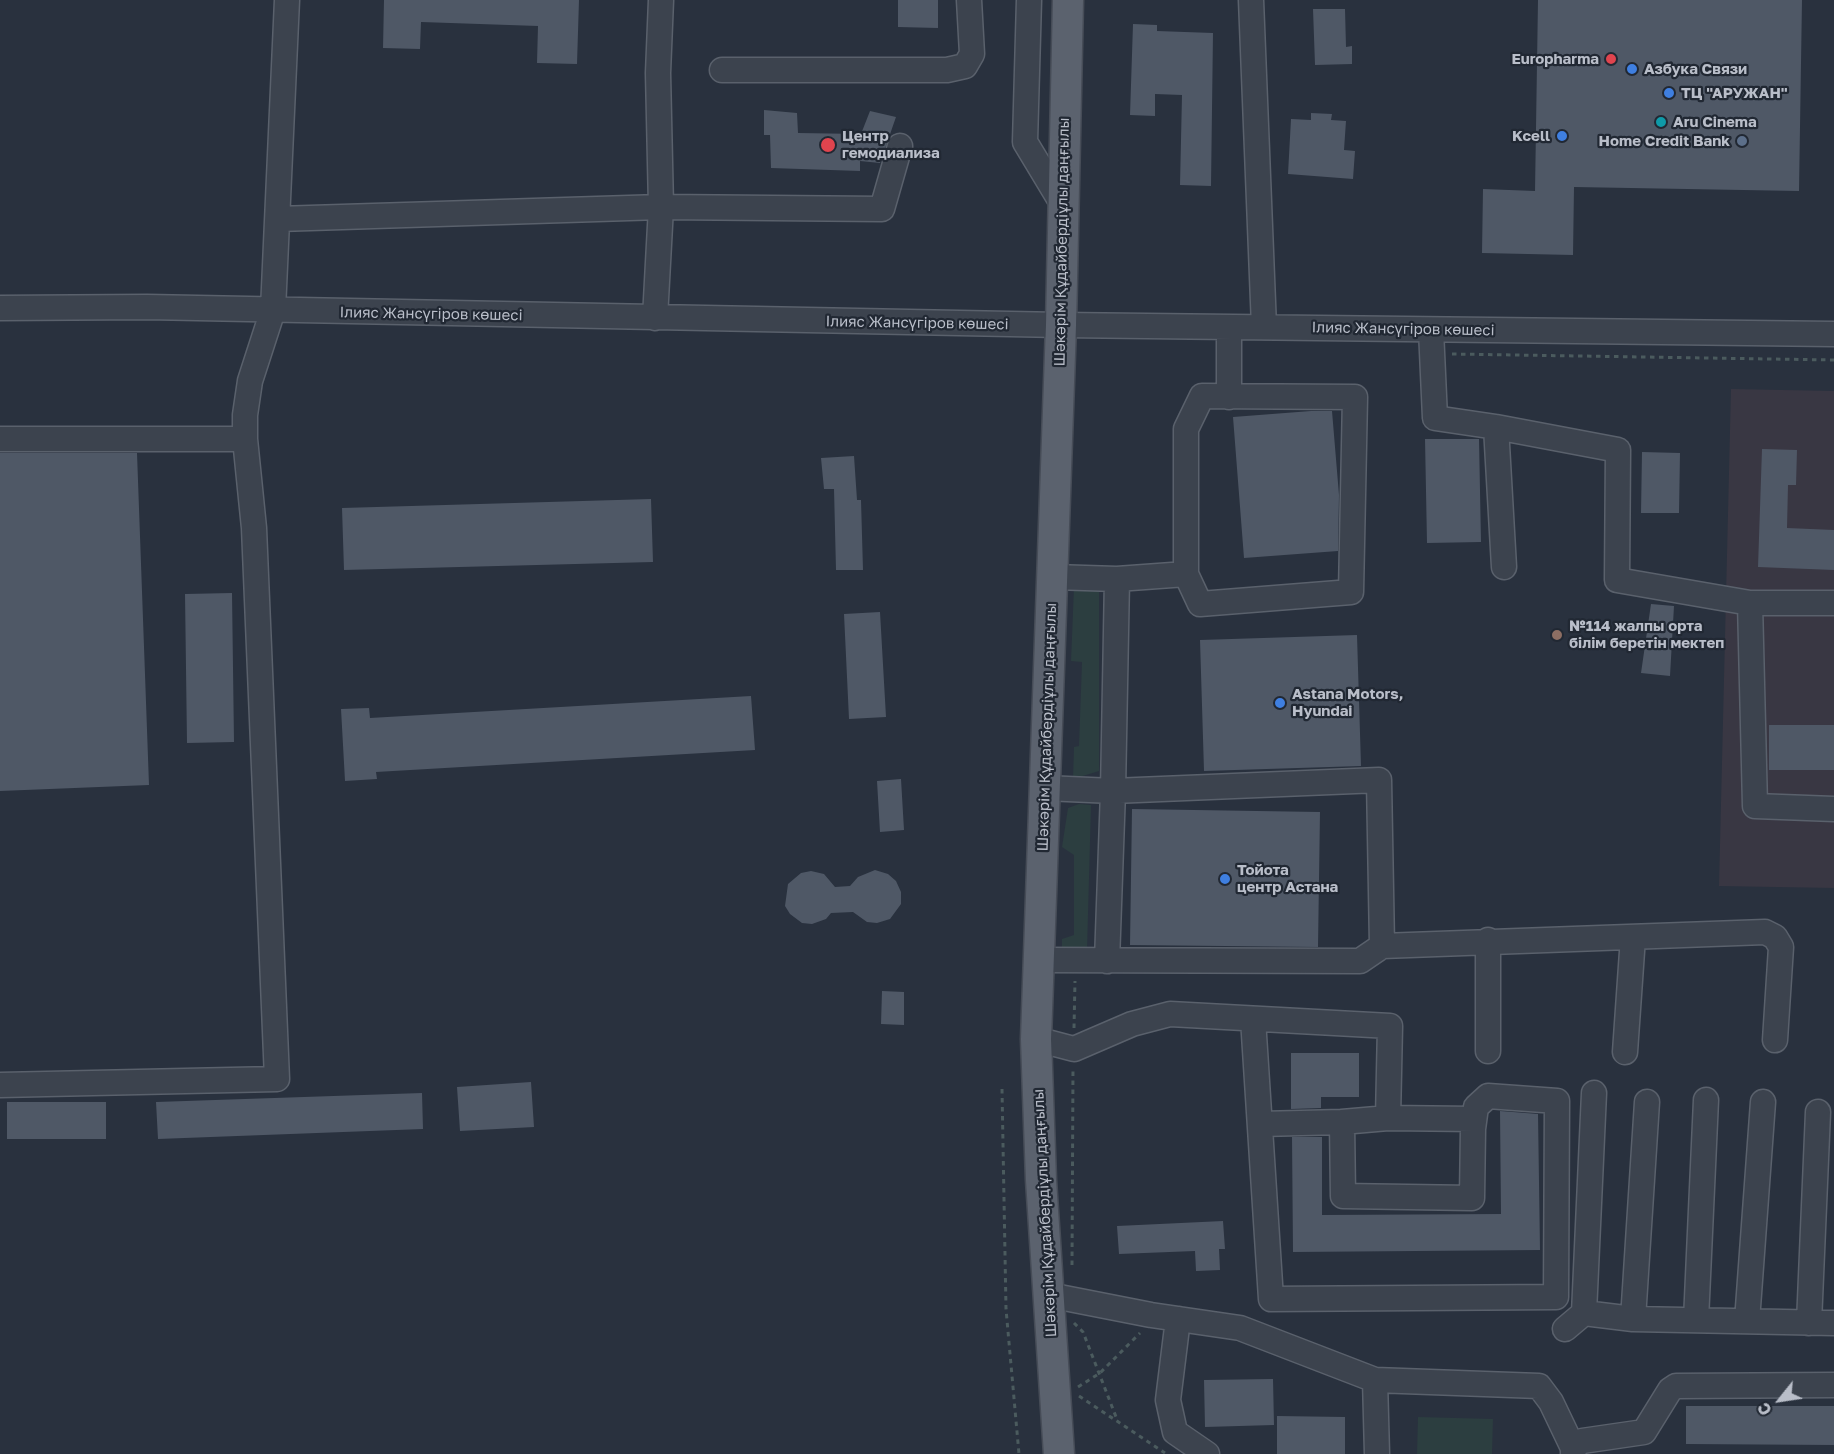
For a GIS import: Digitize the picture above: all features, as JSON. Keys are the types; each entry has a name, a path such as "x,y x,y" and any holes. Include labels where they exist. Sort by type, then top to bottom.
{"main road":[{"name":"Шәкәрім Құдайбердіұлы даңғылы","path":"1059,1454 1056,1417 1065,1306 1036,1039 1061,325 1068,0"}],"street":[{"path":"0,1084 277,1079 254,528 245,439 250,381 273,310 287,0"},
{"path":"655,318 661,207 658,73 661,0"},
{"path":"722,70 947,70 965,66 972,54 969,0"},
{"path":"1029,0 1025,142 1063,205"},
{"path":"1251,0 1264,327"},
{"path":"278,219 661,207 882,209 900,146"},
{"name":"Ілияс Жансүгіров көшесі","path":"0,308 147,306 655,318 1264,327 1432,342 1834,334"},
{"path":"1229,327 1229,397"},
{"path":"1432,342 1435,417 1618,450 1617,580 1750,603 1834,603"},
{"path":"1202,396 1355,397 1351,592 1200,604 1186,574 1186,429 1202,396"},
{"path":"1496,427 1504,567"},
{"path":"0,439 245,439"},
{"path":"1053,577 1117,579 1186,574"},
{"path":"1107,961 1117,579"},
{"path":"1750,603 1755,806 1834,809"},
{"path":"1045,788 1113,791 1379,780 1382,946"},
{"path":"1039,960 1360,961 1382,946 1488,940 1766,932 1776,937 1781,947 1775,1040"},
{"path":"1625,1052 1633,937"},
{"path":"1488,940 1488,1051"},
{"path":"1036,1039 1074,1049 1132,1024 1170,1014 1390,1026 1388,1118"},
{"path":"1254,1019 1271,1299 1557,1297 1557,1101 1488,1096 1476,1107 1472,1198 1343,1196 1342,1122"},
{"path":"1584,1313 1594,1093"},
{"path":"1696,1320 1706,1100"},
{"path":"1633,1319 1647,1102"},
{"path":"1747,1321 1763,1102"},
{"path":"1809,1323 1818,1113"},
{"path":"1260,1124 1342,1122 1388,1118 1474,1119"},
{"path":"1065,1306 1240,1328 1375,1380 1539,1386 1551,1402 1573,1451 1582,1441 1644,1432 1670,1390 1676,1386 1834,1385"},
{"path":"1565,1329 1584,1313 1633,1319 1834,1323"},
{"path":"1168,1318 1168,1400 1175,1432 1207,1454"},
{"path":"1375,1380 1377,1454"}],"path":[{"path":"1432,342 1834,360"},
{"path":"1076,961 1065,1306 1083,1332 1118,1422"},
{"path":"1002,1089 1006,1309 1019,1454"},
{"path":"1078,1387 1100,1373 1168,1318"},
{"path":"1079,1396 1167,1454"}],"shaded area":[{"path":"1731,389 1834,391 1834,888 1719,886"},
{"path":"1074,587 1099,589 1099,771 1073,779 1074,747 1079,746 1082,662 1071,661"},
{"path":"1079,804 1091,805 1087,951 1062,950 1062,939 1074,935 1074,855 1062,847 1068,808"},
{"path":"1418,1417 1493,1419 1492,1454 1417,1454"}],"building":[{"path":"384,0 579,0 577,64 537,63 538,26 421,22 420,49 383,48"},
{"path":"898,0 938,0 938,28 898,27"},
{"name":"ТЦ \"АРУЖАН\"","path":"1538,0 1802,0 1799,191 1574,187 1573,255 1482,253 1483,189 1535,191"},
{"path":"1313,9 1345,9 1346,47 1352,46 1352,64 1315,65"},
{"path":"1133,24 1157,25 1157,31 1213,33 1211,186 1180,185 1182,95 1155,94 1155,116 1130,115"},
{"path":"764,110 797,113 798,133 861,134 870,111 896,117 880,163 860,161 860,171 771,168 770,135 764,135"},
{"path":"1311,113 1332,114 1331,120 1346,121 1344,150 1355,151 1353,179 1288,174 1291,119 1311,120"},
{"path":"1332,411 1339,495 1338,551 1244,558 1233,417"},
{"path":"1425,439 1479,439 1481,542 1427,543"},
{"path":"1762,449 1797,450 1796,485 1788,485 1787,528 1834,530 1834,570 1758,567"},
{"path":"1642,452 1680,453 1679,513 1641,513"},
{"path":"0,453 137,453 149,785 0,791"},
{"path":"854,456 857,500 861,500 863,570 836,570 834,489 824,489 821,458"},
{"path":"651,499 653,562 344,570 342,508"},
{"path":"232,593 234,742 187,743 185,594"},
{"path":"1651,604 1674,606 1670,676 1641,673"},
{"path":"880,612 886,717 849,719 844,614"},
{"name":"Astana Motors, Hyundai","path":"1357,635 1361,766 1204,771 1200,640"},
{"path":"751,696 755,750 376,772 377,779 345,781 341,709 369,708 370,718"},
{"path":"1769,725 1834,725 1834,770 1769,770"},
{"path":"901,779 904,830 880,832 877,781"},
{"name":"Тойота центр Астана","path":"1132,809 1320,812 1318,947 1130,945"},
{"path":"875,870 888,874 896,881 901,892 901,904 890,919 877,923 867,922 853,912 831,913 826,919 812,924 802,923 790,914 785,906 788,884 801,873 811,871 824,874 835,887 850,886 858,877"},
{"path":"882,991 904,992 904,1025 881,1024"},
{"path":"1291,1053 1359,1053 1359,1097 1321,1097 1321,1108 1291,1109"},
{"path":"531,1082 534,1127 460,1131 457,1087"},
{"path":"422,1093 423,1129 158,1139 156,1102"},
{"path":"7,1102 106,1102 106,1139 7,1139"},
{"path":"1500,1111 1538,1114 1540,1250 1293,1252 1292,1137 1322,1137 1322,1215 1501,1214"},
{"path":"1223,1221 1225,1249 1219,1249 1220,1270 1196,1271 1195,1251 1119,1254 1117,1226"},
{"path":"1273,1379 1274,1425 1205,1427 1204,1380"},
{"path":"1686,1406 1834,1406 1834,1445 1686,1444"},
{"path":"1277,1416 1345,1417 1345,1454 1277,1454"}],"place":[{"name":"Europharma","path":"1611,59"},
{"name":"Азбука Связи","path":"1632,69"},
{"name":"ТЦ \"АРУЖАН\"","path":"1669,93"},
{"name":"Aru Cinema","path":"1661,122"},
{"name":"Kcell","path":"1562,136"},
{"name":"Home Credit Bank","path":"1742,141"},
{"name":"Центр гемодиализа","path":"828,145"},
{"name":"№114 жалпы орта білім беретін мектеп","path":"1557,635"},
{"name":"Astana Motors, Hyundai","path":"1280,703"},
{"name":"Тойота центр Астана","path":"1225,879"}]}
